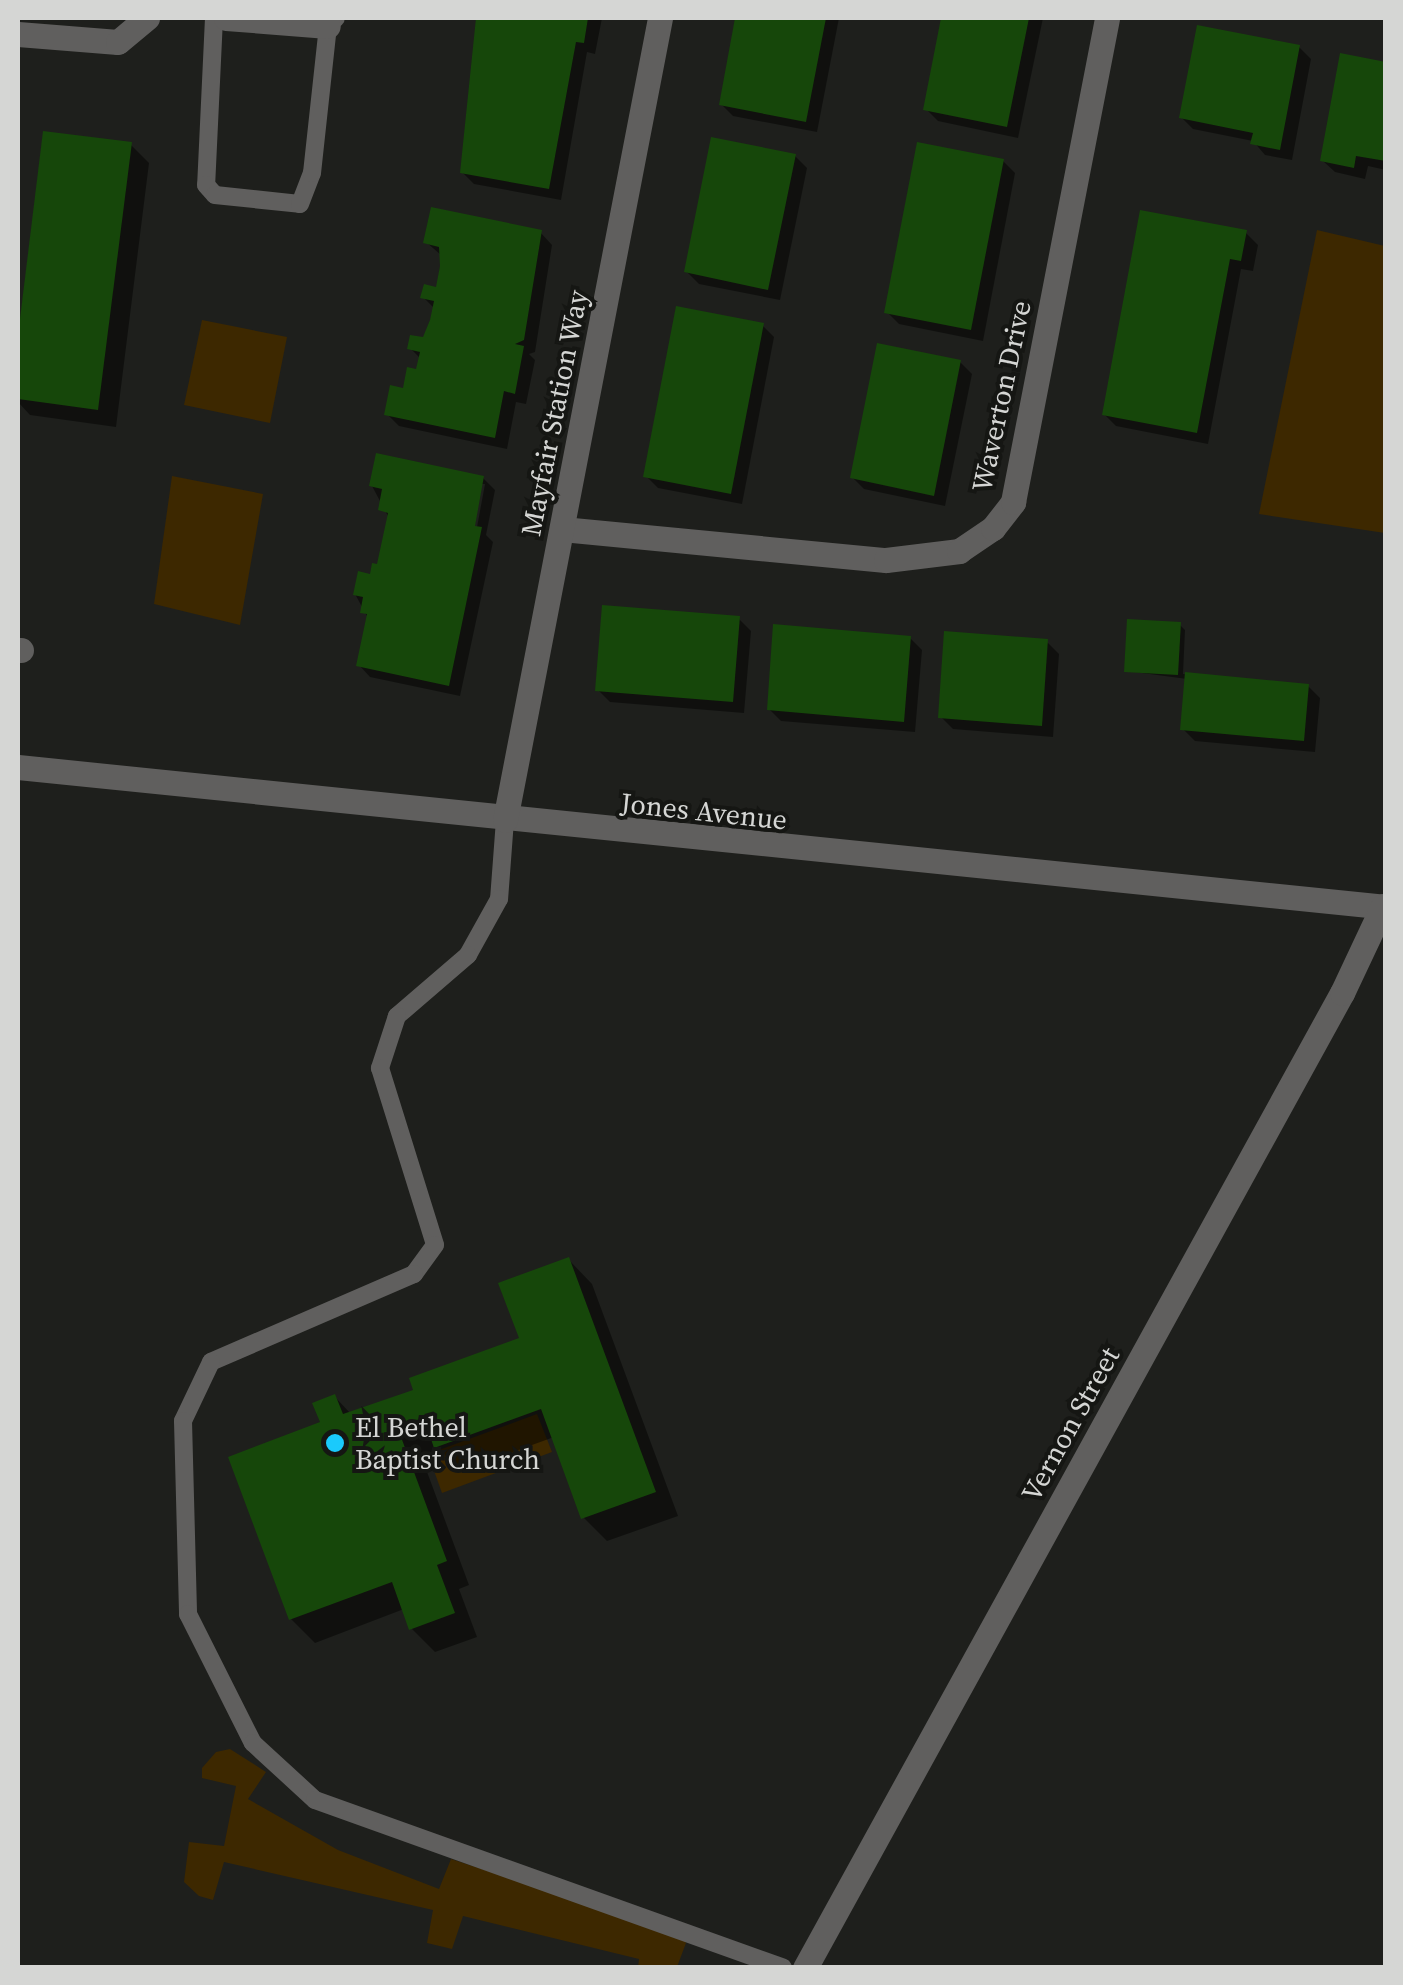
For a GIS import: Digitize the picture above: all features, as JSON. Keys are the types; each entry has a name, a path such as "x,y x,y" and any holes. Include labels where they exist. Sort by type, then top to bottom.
{"street":[{"path":"18,34 118,42 148,18"},
{"path":"226,18 332,22"},
{"name":"Mayfair Station Way","path":"505,820 660,18"},
{"name":"Waverton Drive","path":"562,530 886,560 959,551 994,528 1013,502 1107,18"},
{"name":"Jones Avenue","path":"18,768 1384,907"},
{"name":"Vernon Street","path":"805,1968 1342,993 1384,907"}],"lane":[{"path":"214,18 206,185 215,194 300,204 312,173 332,22"},
{"path":"505,820 499,899 468,955 397,1016 380,1068 436,1245 414,1274 211,1362 183,1422 188,1614 253,1744 316,1800 784,1968"}],"shaded area":[{"path":"1317,230 1385,246 1385,533 1259,514"},
{"path":"202,320 287,337 270,423 184,405"},
{"path":"172,476 263,494 240,625 154,604"},
{"path":"537,1414 552,1452 442,1493 428,1454"},
{"path":"230,1749 266,1772 248,1799 338,1850 439,1889 451,1859 681,1934 686,1943 677,1967 638,1967 639,1959 463,1916 452,1949 427,1943 433,1910 224,1862 213,1900 199,1896 184,1882 189,1842 224,1846 236,1786 202,1778 202,1768 216,1752"}],"building":[{"path":"476,18 588,18 584,43 576,42 549,189 460,173"},
{"path":"735,18 826,18 806,122 719,105"},
{"path":"941,18 1029,18 1007,127 923,110"},
{"path":"1197,25 1300,45 1280,150 1250,144 1253,133 1179,118"},
{"path":"1340,53 1386,62 1386,161 1356,156 1354,168 1320,161"},
{"path":"43,131 132,142 98,410 18,399 18,335"},
{"path":"711,137 796,154 768,290 684,272"},
{"path":"917,142 1004,159 971,330 884,313"},
{"path":"431,207 542,230 524,340 515,344 524,346 515,394 504,391 495,438 384,415 390,385 403,388 407,367 416,369 420,352 407,349 410,335 423,337 430,320 434,301 420,298 424,284 436,287 440,266 439,247 423,243"},
{"path":"1140,210 1247,230 1241,261 1230,259 1197,433 1102,415"},
{"path":"676,306 764,323 731,494 643,477"},
{"path":"877,343 961,360 934,496 850,478"},
{"path":"376,453 484,476 475,526 482,527 449,686 356,666 367,614 360,613 363,597 353,595 358,571 370,574 372,563 377,564 388,513 378,510 382,489 369,486"},
{"path":"602,605 740,616 733,702 595,691"},
{"path":"1127,619 1181,622 1178,675 1124,672"},
{"path":"773,624 911,636 904,722 767,710"},
{"path":"944,631 1048,639 1042,726 938,718"},
{"path":"1185,672 1309,684 1304,741 1180,730"},
{"name":"El Bethel Baptist Church","path":"569,1257 656,1492 581,1519 541,1409 434,1448 427,1427 401,1437 447,1561 437,1565 455,1613 409,1630 392,1582 289,1620 228,1457 320,1422 312,1403 335,1394 343,1414 413,1390 409,1378 519,1338 498,1283"}],"place":[{"name":"El Bethel Baptist Church","path":"335,1443"}]}
